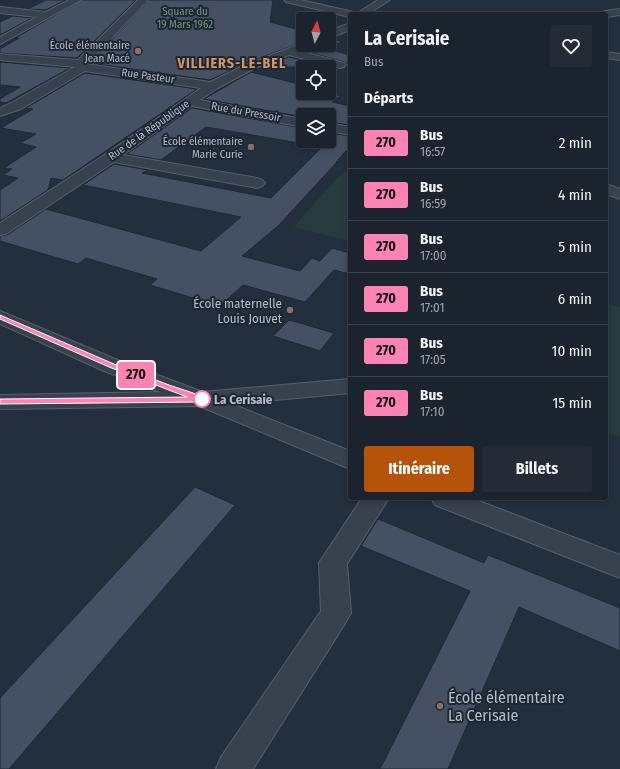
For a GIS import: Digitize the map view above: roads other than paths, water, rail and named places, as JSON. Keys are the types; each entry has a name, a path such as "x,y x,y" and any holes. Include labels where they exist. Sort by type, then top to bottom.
{"street":[{"path":"0,41 76,0"},
{"path":"0,112 16,106 82,66 93,52 144,0"},
{"path":"289,0 348,14"},
{"path":"364,12 385,0"},
{"path":"0,10 47,15"},
{"path":"608,14 620,12"},
{"path":"336,32 348,27"},
{"name":"Rue de la République","path":"0,230 112,157 212,86 249,67 296,49"},
{"path":"79,51 93,52"},
{"path":"290,52 345,64"},
{"path":"608,55 620,57"},
{"name":"Rue Pasteur","path":"0,57 82,66 212,86"},
{"path":"345,64 338,67 341,71 348,73"},
{"name":"Rue du Pressoir","path":"189,102 296,121"},
{"path":"336,128 348,131"},
{"path":"112,157 257,183"},
{"path":"608,190 620,194"},
{"path":"0,317 112,366 202,399 348,459"},
{"path":"0,402 202,399 348,386"},
{"path":"233,769 336,613 333,563 375,500"},
{"path":"449,500 620,567"}],"place":[{"name":"École élémentaire Jean Macé","path":"138,51"},
{"name":"École élémentaire Marie Curie","path":"251,147"},
{"name":"École maternelle Louis Jouvet","path":"290,310"},
{"name":"La Cerisaie","path":"202,399"},
{"name":"École élémentaire La Cerisaie","path":"440,706"}],"district":[{"name":"VILLIERS-LE-BEL","path":"232,63"}],"park label":[{"name":"Square du 19 Mars 1962","path":"185,17"}]}
